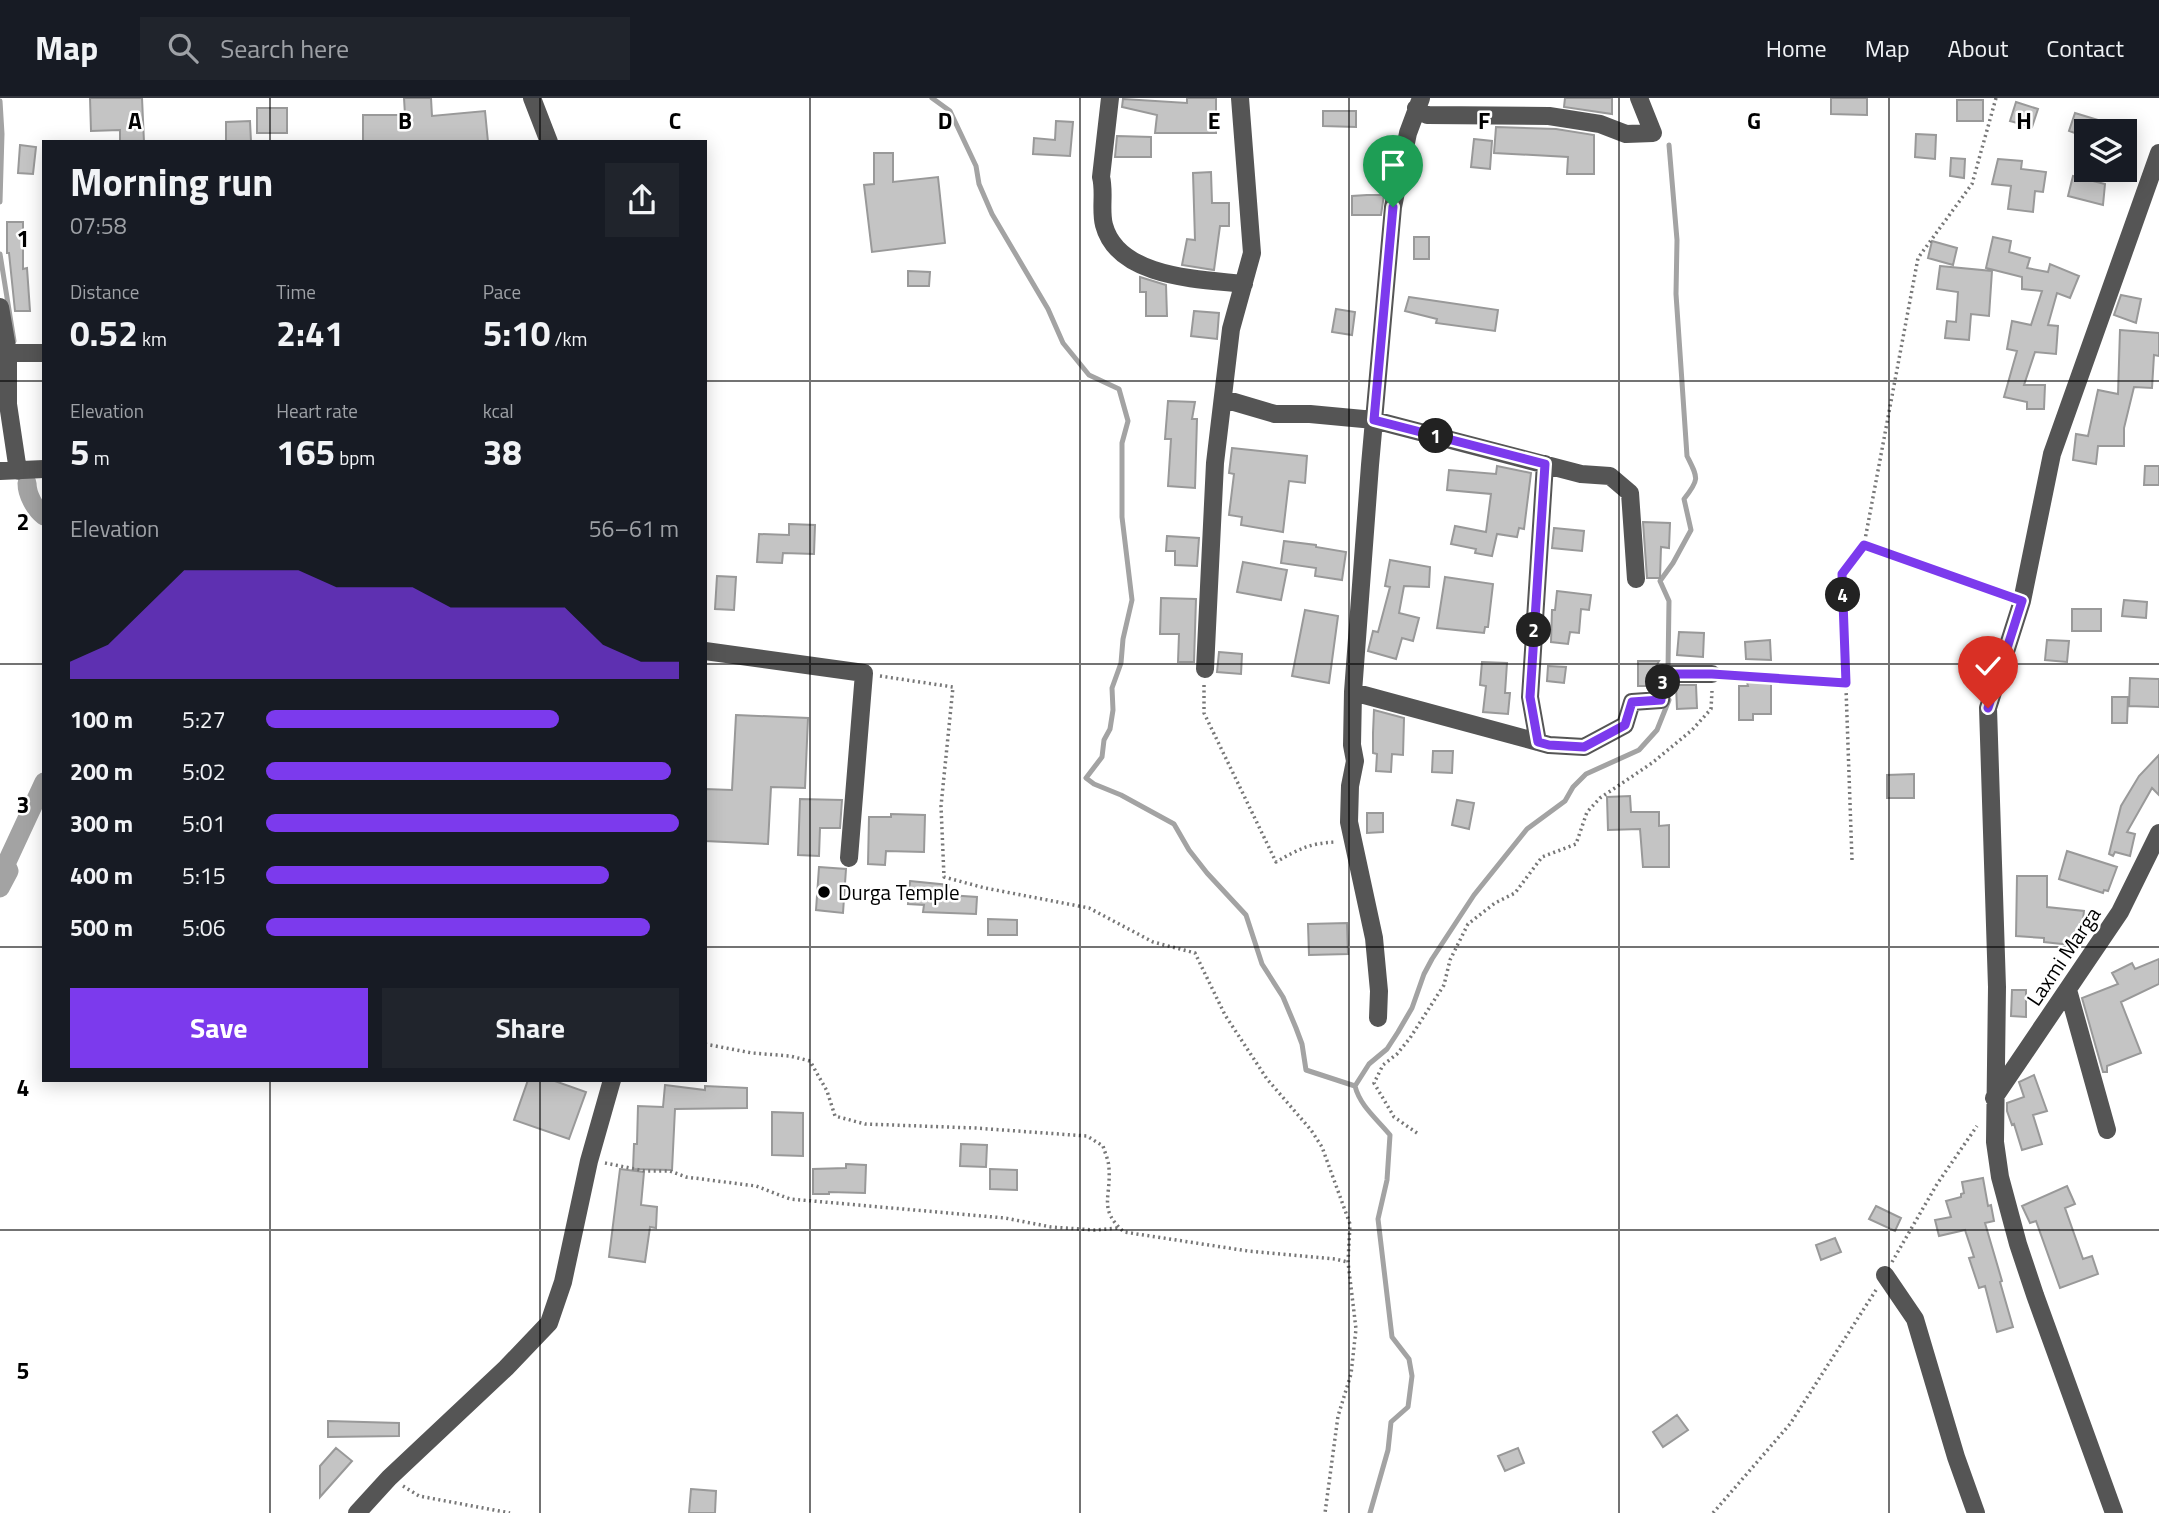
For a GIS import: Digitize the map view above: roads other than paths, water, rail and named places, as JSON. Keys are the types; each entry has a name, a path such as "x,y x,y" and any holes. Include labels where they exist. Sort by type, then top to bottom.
{"street":[{"path":"532,98 548,140"},
{"path":"1110,98 1101,177 1104,188 1104,223 1112,244 1146,268 1167,274 1244,284"},
{"path":"1205,669 1212,502 1231,329 1252,253 1240,98"},
{"path":"1419,103 1427,115 1549,116 1600,124 1626,134 1653,133 1639,98"},
{"path":"1378,1018 1379,991 1374,938 1349,822 1350,786 1355,761 1352,745 1353,692 1393,207 1408,133 1419,103"},
{"path":"2114,1513 2018,1244 1998,1165 1994,1098 1997,987 1988,708 2022,601 2052,454 2159,153"},
{"path":"0,307 8,353 4,371 8,404 9,471 42,470"},
{"path":"8,353 42,353"},
{"path":"1224,399 1275,414 1310,414 1374,420 1581,474 1610,476 1630,492 1636,579"},
{"path":"1538,742 1530,697 1545,464"},
{"path":"707,651 864,673 849,858"},
{"path":"1353,692 1549,745 1584,747 1625,725 1632,702 1661,700 1664,674 1712,674"},
{"name":"Laxmi Marga","path":"1994,1098 2120,912 2159,834"},
{"path":"2068,990 2107,1130"},
{"path":"357,1513 389,1478 506,1368 549,1323 563,1282 589,1161 611,1082"},
{"path":"1885,1275 1915,1319 1956,1457 1976,1513"}],"waterway":[{"path":"932,98 950,111 976,166 979,184 992,214 1048,309 1063,343 1089,375 1119,389 1128,421 1122,443 1122,517 1132,600 1123,639 1121,663 1112,688 1110,729 1104,740 1102,757 1086,778 1174,824 1207,873 1246,915 1262,964 1283,997 1296,1028 1302,1044 1306,1070 1355,1086 1365,1106 1390,1135 1387,1180 1378,1219 1392,1337 1409,1359 1412,1376 1408,1407 1391,1422 1388,1450 1370,1513"},
{"path":"0,101 0,202"},
{"path":"1668,669 1669,601 1660,581 1691,530 1684,499 1696,478 1687,456 1676,294 1677,240 1669,145"},
{"path":"0,254 14,341"},
{"path":"27,483 32,501 42,514"},
{"path":"1355,1086 1369,1064 1387,1049 1398,1032 1412,1008 1432,959 1474,895 1527,829 1565,801 1573,787 1586,774 1639,750 1657,730 1669,700"},
{"path":"0,888 9,871 6,864 42,786"}],"place":[{"name":"Durga Temple","path":"824,892"}]}
